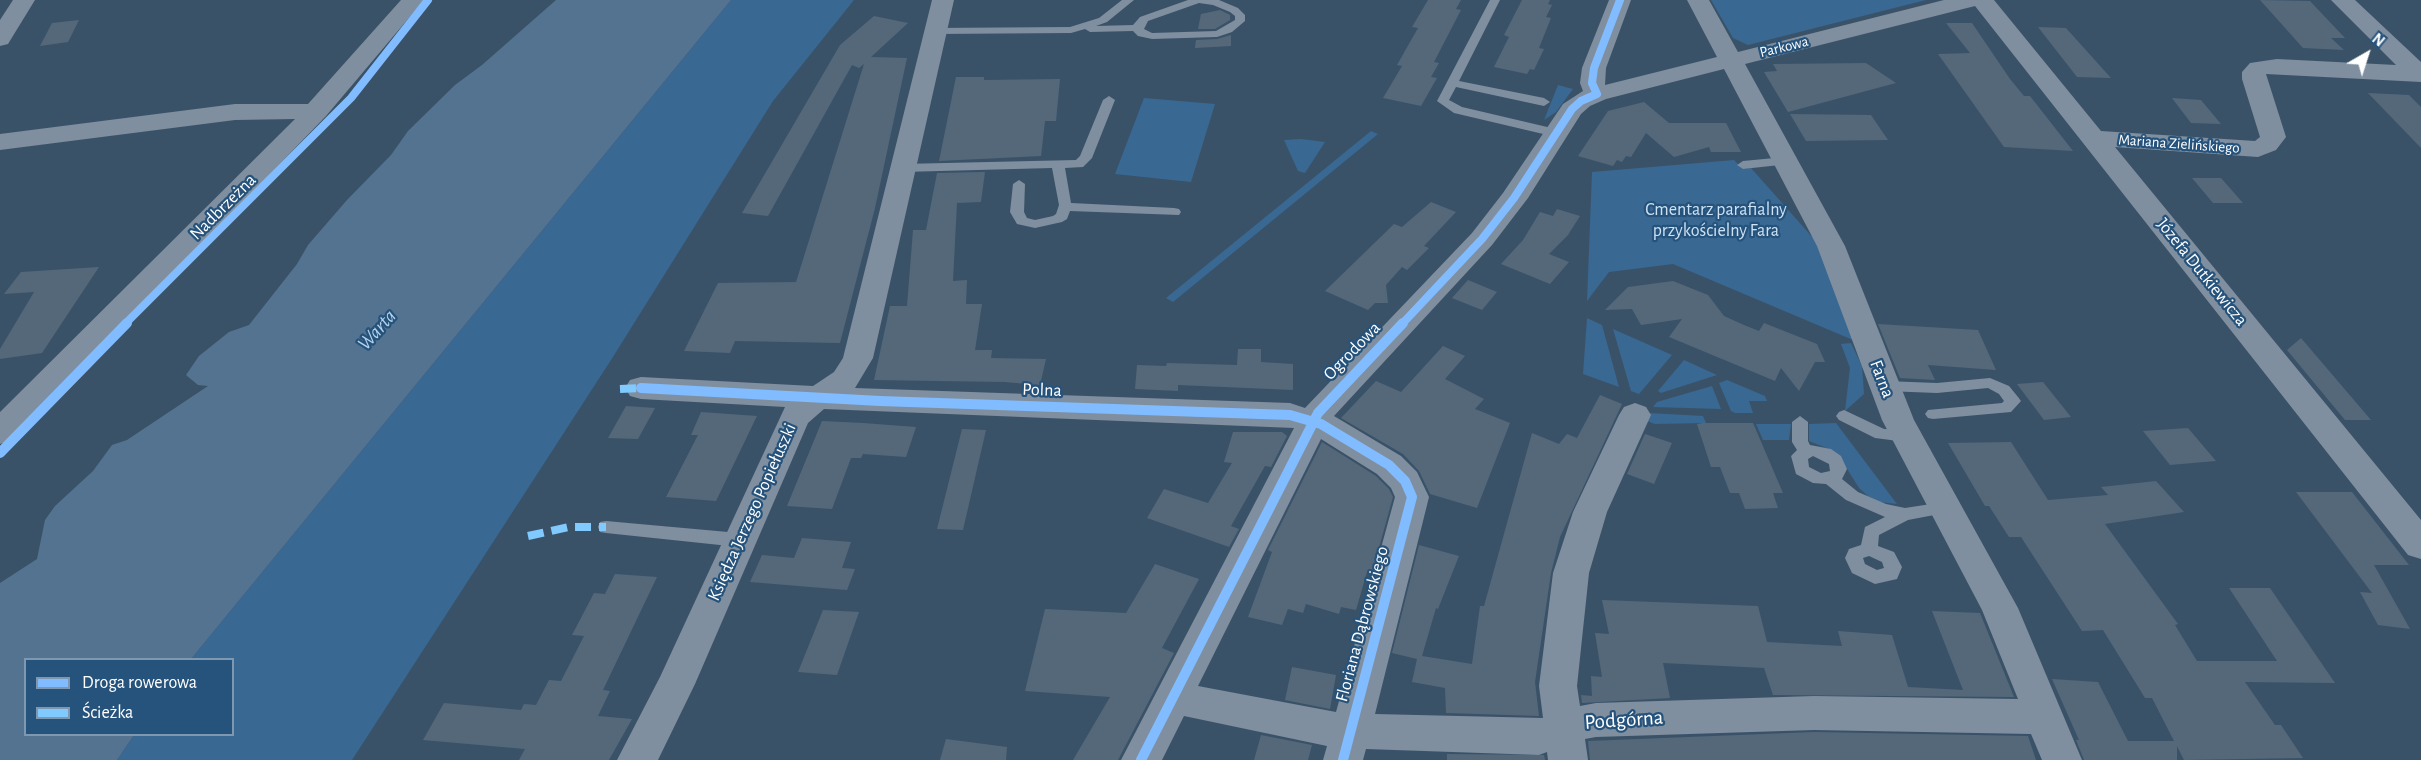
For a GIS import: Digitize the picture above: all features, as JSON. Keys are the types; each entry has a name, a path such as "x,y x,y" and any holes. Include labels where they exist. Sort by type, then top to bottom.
{"street":[{"path":"0,39 24,0"},
{"name":"Nadbrzeżna","path":"0,432 317,111 413,0"},
{"name":"Księdza Jerzego Popiełuszki","path":"637,760 676,684 794,418 845,381 858,358 943,0"},
{"path":"1597,94 1592,83 1594,68 1620,0"},
{"name":"Farna","path":"1698,0 1831,246 1906,436 2000,608 2062,760"},
{"name":"Parkowa","path":"1597,94 1971,0"},
{"name":"Józefa Dutkiewicza","path":"1982,0 2421,545"},
{"path":"2342,0 2420,73"},
{"name":"Mariana Zielińskiego","path":"2094,138 2258,149 2267,145 2273,137 2254,79 2254,72 2258,68 2277,66 2420,73"},
{"name":"Ogrodowa","path":"1141,760 1314,420 1326,402 1494,225 1575,105 1597,94"},
{"path":"0,142 236,112 317,111"},
{"name":"Polna","path":"641,388 820,398 1290,414 1314,420 1389,465 1405,481 1412,496"},
{"path":"1565,744 1559,701 1559,666 1575,556 1609,469 1635,415"},
{"name":"Floriana Dąbrowskiego","path":"1346,746 1412,496"},
{"name":"Podgórna","path":"1174,696 1346,746 1539,737 1565,744 1596,720 1746,714 1910,713 2045,717"}],"lane":[{"path":"1080,29 1108,18 1130,0"},
{"path":"1198,0 1224,5 1237,12 1241,18 1234,27 1217,34 1152,36 1142,34 1138,28 1144,19 1198,0"},
{"path":"1495,0 1443,101 1453,109 1556,134"},
{"path":"934,31 1138,28"},
{"path":"1452,83 1544,102"},
{"path":"902,168 1079,164 1085,160 1109,100"},
{"path":"1743,165 1785,161"},
{"path":"1019,184 1017,212 1022,221 1035,224 1051,222 1062,216 1065,207 1058,165"},
{"path":"1065,207 1174,212"},
{"path":"1885,386 1931,388 1990,384 2004,390 2013,401 2006,408 1933,414"},
{"path":"1844,416 1881,434 1906,436"},
{"path":"1800,423 1800,442 1806,451"},
{"path":"1806,451 1825,453 1835,460 1839,473 1831,479 1819,479 1802,470 1798,461 1801,453 1806,451"},
{"path":"1831,479 1861,502 1883,510 1905,514 1944,508"},
{"path":"1869,549 1871,532 1905,514"},
{"path":"606,527 739,540"}],"green space":[{"path":"731,0 854,0 773,101 611,360 352,760 117,760 133,736 234,736 234,658 192,658"},
{"path":"1711,0 1926,0 1748,45 1733,38"},
{"path":"1558,85 1573,89 1556,112 1544,120"},
{"path":"1144,98 1215,104 1191,182 1115,174"},
{"path":"1371,131 1378,134 1173,302 1166,298"},
{"path":"1301,139 1325,142 1305,173 1298,171 1284,140"},
{"name":"Cmentarz parafialny przykościelny Fara","path":"1734,160 1743,169 1751,168 1822,248 1853,340 1673,264 1609,272 1587,301 1592,172"},
{"path":"1587,318 1602,325 1619,387 1583,374"},
{"path":"1613,329 1672,355 1639,394 1631,391"},
{"path":"1851,343 1862,366 1864,394 1845,411 1850,368 1841,344"},
{"path":"1684,360 1717,375 1661,393 1658,391"},
{"path":"1727,380 1765,396 1767,401 1749,401 1753,413 1731,411 1719,383"},
{"path":"1712,386 1721,409 1653,407 1657,402"},
{"path":"1649,413 1703,416 1706,423 1655,424 1644,420"},
{"path":"1836,423 1897,504 1880,502 1869,497 1859,488 1839,456 1809,441 1809,424"},
{"path":"1756,424 1791,424 1789,440 1763,440"}],"water":[{"name":"Warta","path":"556,0 731,0 192,658 24,658 24,736 133,736 117,760 0,760 0,583 37,559 45,520 55,506 93,471 112,445 127,440 208,386 198,385 186,375 199,356 229,332 249,325 297,264 308,245 347,200 391,155 408,131 455,85 482,65"}],"building":[{"path":"1428,0 1461,0 1456,9 1461,10 1434,62 1439,63 1431,77 1437,78 1421,106 1383,98 1402,66 1397,65 1418,28 1412,27"},
{"path":"1522,0 1550,0 1548,4 1552,5 1546,17 1551,18 1539,48 1544,49 1534,70 1530,69 1527,74 1494,67 1509,37 1504,35"},
{"path":"2260,0 2310,1 2345,38 2331,38 2344,50 2303,48"},
{"path":"1220,10 1230,15 1230,20 1215,29 1198,29 1201,14"},
{"path":"874,16 908,23 871,57 907,58 875,208 840,343 735,341 730,353 684,351 718,283 796,282 864,64 859,68 852,65 768,216 742,213 840,45"},
{"path":"79,20 68,42 40,46 52,23"},
{"path":"1946,23 1972,23 2010,79 2024,96 2030,96 2073,151 2004,147 1938,54 1970,53"},
{"path":"2038,27 2066,28 2111,78 2077,77"},
{"path":"1231,35 1231,46 1195,48 1196,40 1217,39"},
{"path":"1866,63 1896,83 1788,112 1764,72 1777,71 1773,64"},
{"path":"956,77 984,77 984,80 1060,79 1056,121 1045,121 1041,156 939,161"},
{"path":"2368,93 2409,95 2421,107 2421,148"},
{"path":"2172,98 2201,100 2221,124 2191,123"},
{"path":"1644,102 1669,123 1726,123 1741,152 1711,152 1709,147 1674,157 1646,133 1631,157 1626,156 1622,162 1617,160 1613,166 1578,156 1608,111"},
{"path":"1790,114 1871,115 1888,140 1806,141"},
{"path":"985,172 981,202 957,203 953,281 967,280 966,304 982,304 975,350 992,350 991,358 1046,359 1040,385 1004,382 874,380 890,306 907,306 913,230 926,230 937,173"},
{"path":"2192,178 2221,178 2243,203 2213,203"},
{"path":"1431,202 1456,212 1424,246 1429,248 1407,270 1402,267 1386,285 1388,303 1375,303 1368,310 1325,291 1394,224 1402,227"},
{"path":"1557,209 1580,216 1568,235 1549,254 1569,262 1550,284 1501,264 1523,240 1540,212 1553,216"},
{"path":"99,267 42,353 0,359 0,349 34,292 4,294 21,272"},
{"path":"1468,280 1497,292 1482,310 1452,298"},
{"path":"1673,281 1708,295 1724,316 1744,325 1759,331 1764,323 1817,344 1825,362 1815,362 1799,391 1781,368 1775,381 1669,337 1682,319 1641,325 1632,309 1605,310 1628,287"},
{"path":"1878,324 1978,330 1996,370 1928,365 1935,380 1900,378"},
{"path":"2301,338 2371,420 2345,420 2287,350"},
{"path":"1443,346 1465,356 1445,379 1484,399 1475,409 1510,423 1477,508 1430,494 1419,471 1403,454 1341,418 1376,381 1401,392"},
{"path":"1238,349 1261,349 1261,362 1293,364 1293,390 1178,385 1178,391 1135,389 1137,365 1166,366 1167,363 1237,365"},
{"path":"2043,382 2071,417 2044,420 2017,384"},
{"path":"1600,395 1622,404 1560,537 1551,573 1535,682 1539,716 1446,713 1445,688 1412,682 1417,659 1392,653 1419,545 1459,556 1438,609 1436,608 1422,656 1472,664 1480,606 1484,606 1532,433 1559,444 1567,434 1577,438"},
{"path":"626,406 655,408 638,439 608,438"},
{"path":"701,412 757,416 716,501 666,497 698,435 691,435"},
{"path":"822,421 916,427 906,457 863,454 861,458 851,458 832,509 787,506"},
{"path":"1753,423 1783,493 1773,493 1778,508 1745,509 1739,493 1730,493 1720,467 1711,467 1697,424"},
{"path":"2188,428 2216,461 2170,465 2143,431"},
{"path":"962,429 986,430 963,530 937,529"},
{"path":"1233,432 1282,432 1287,436 1271,467 1265,466 1231,526 1239,529 1229,547 1147,518 1164,489 1208,503 1232,463 1224,462"},
{"path":"1645,434 1672,443 1654,484 1627,474"},
{"path":"1322,442 1376,476 1389,489 1393,497 1372,573 1367,572 1356,610 1341,607 1339,614 1306,604 1303,613 1288,609 1282,625 1248,617 1272,552 1268,550"},
{"path":"2011,442 2048,500 2108,495 2101,487 2156,481 2184,512 2105,524 2178,624 2175,625 2197,661 2277,661 2229,588 2270,588 2335,683 2245,682 2275,725 2281,725 2303,758 2184,760 2177,746 2177,760 2084,760 2076,740 2079,740 2052,679 2098,682 2128,741 2174,741 2152,698 2145,698 2103,630 2082,631 2021,537 2009,537 1989,506 1985,506 1948,443"},
{"path":"2296,492 2352,492 2409,565 2374,565 2410,629 2378,625 2360,592 2372,593"},
{"path":"802,538 851,542 842,568 855,569 847,590 750,582 762,555 794,558"},
{"path":"1155,564 1199,579 1162,648 1174,653 1118,760 1073,760 1110,697 1025,691 1045,609 1126,613"},
{"path":"615,574 657,577 603,690 610,691 598,716 632,719 609,760 519,760 525,749 423,740 444,703 521,710 524,704 536,705 549,680 561,681 584,636 572,635 594,593 605,594"},
{"path":"1602,600 1758,606 1767,642 1842,646 1838,631 1892,635 1908,687 1963,690 1932,611 1980,613 2014,697 1773,695 1764,668 1663,663 1670,698 1582,703 1581,695 1592,696 1591,676 1602,677 1595,633 1609,634"},
{"path":"823,610 859,612 837,675 798,672"},
{"path":"1292,667 1336,675 1330,709 1285,700"},
{"path":"1814,732 2028,736 2036,760 1590,760 1588,741"},
{"path":"1261,735 1312,745 1308,760 1254,760"},
{"path":"946,739 1007,747 1006,760 940,760"},
{"path":"1447,754 1544,755 1545,760 1447,760"}],"marked path":[{"path":"620,389 641,388"},
{"path":"528,536 569,527 606,527"}],"cycle path":[{"path":"0,453 171,277 351,98 428,0"},
{"path":"1141,760 1318,413 1482,239 1514,198 1572,109 1581,101 1597,94 1592,83 1594,68 1620,0"},
{"path":"641,388 880,401 1290,415 1321,424 1389,465 1405,481 1412,497 1343,760"}]}
